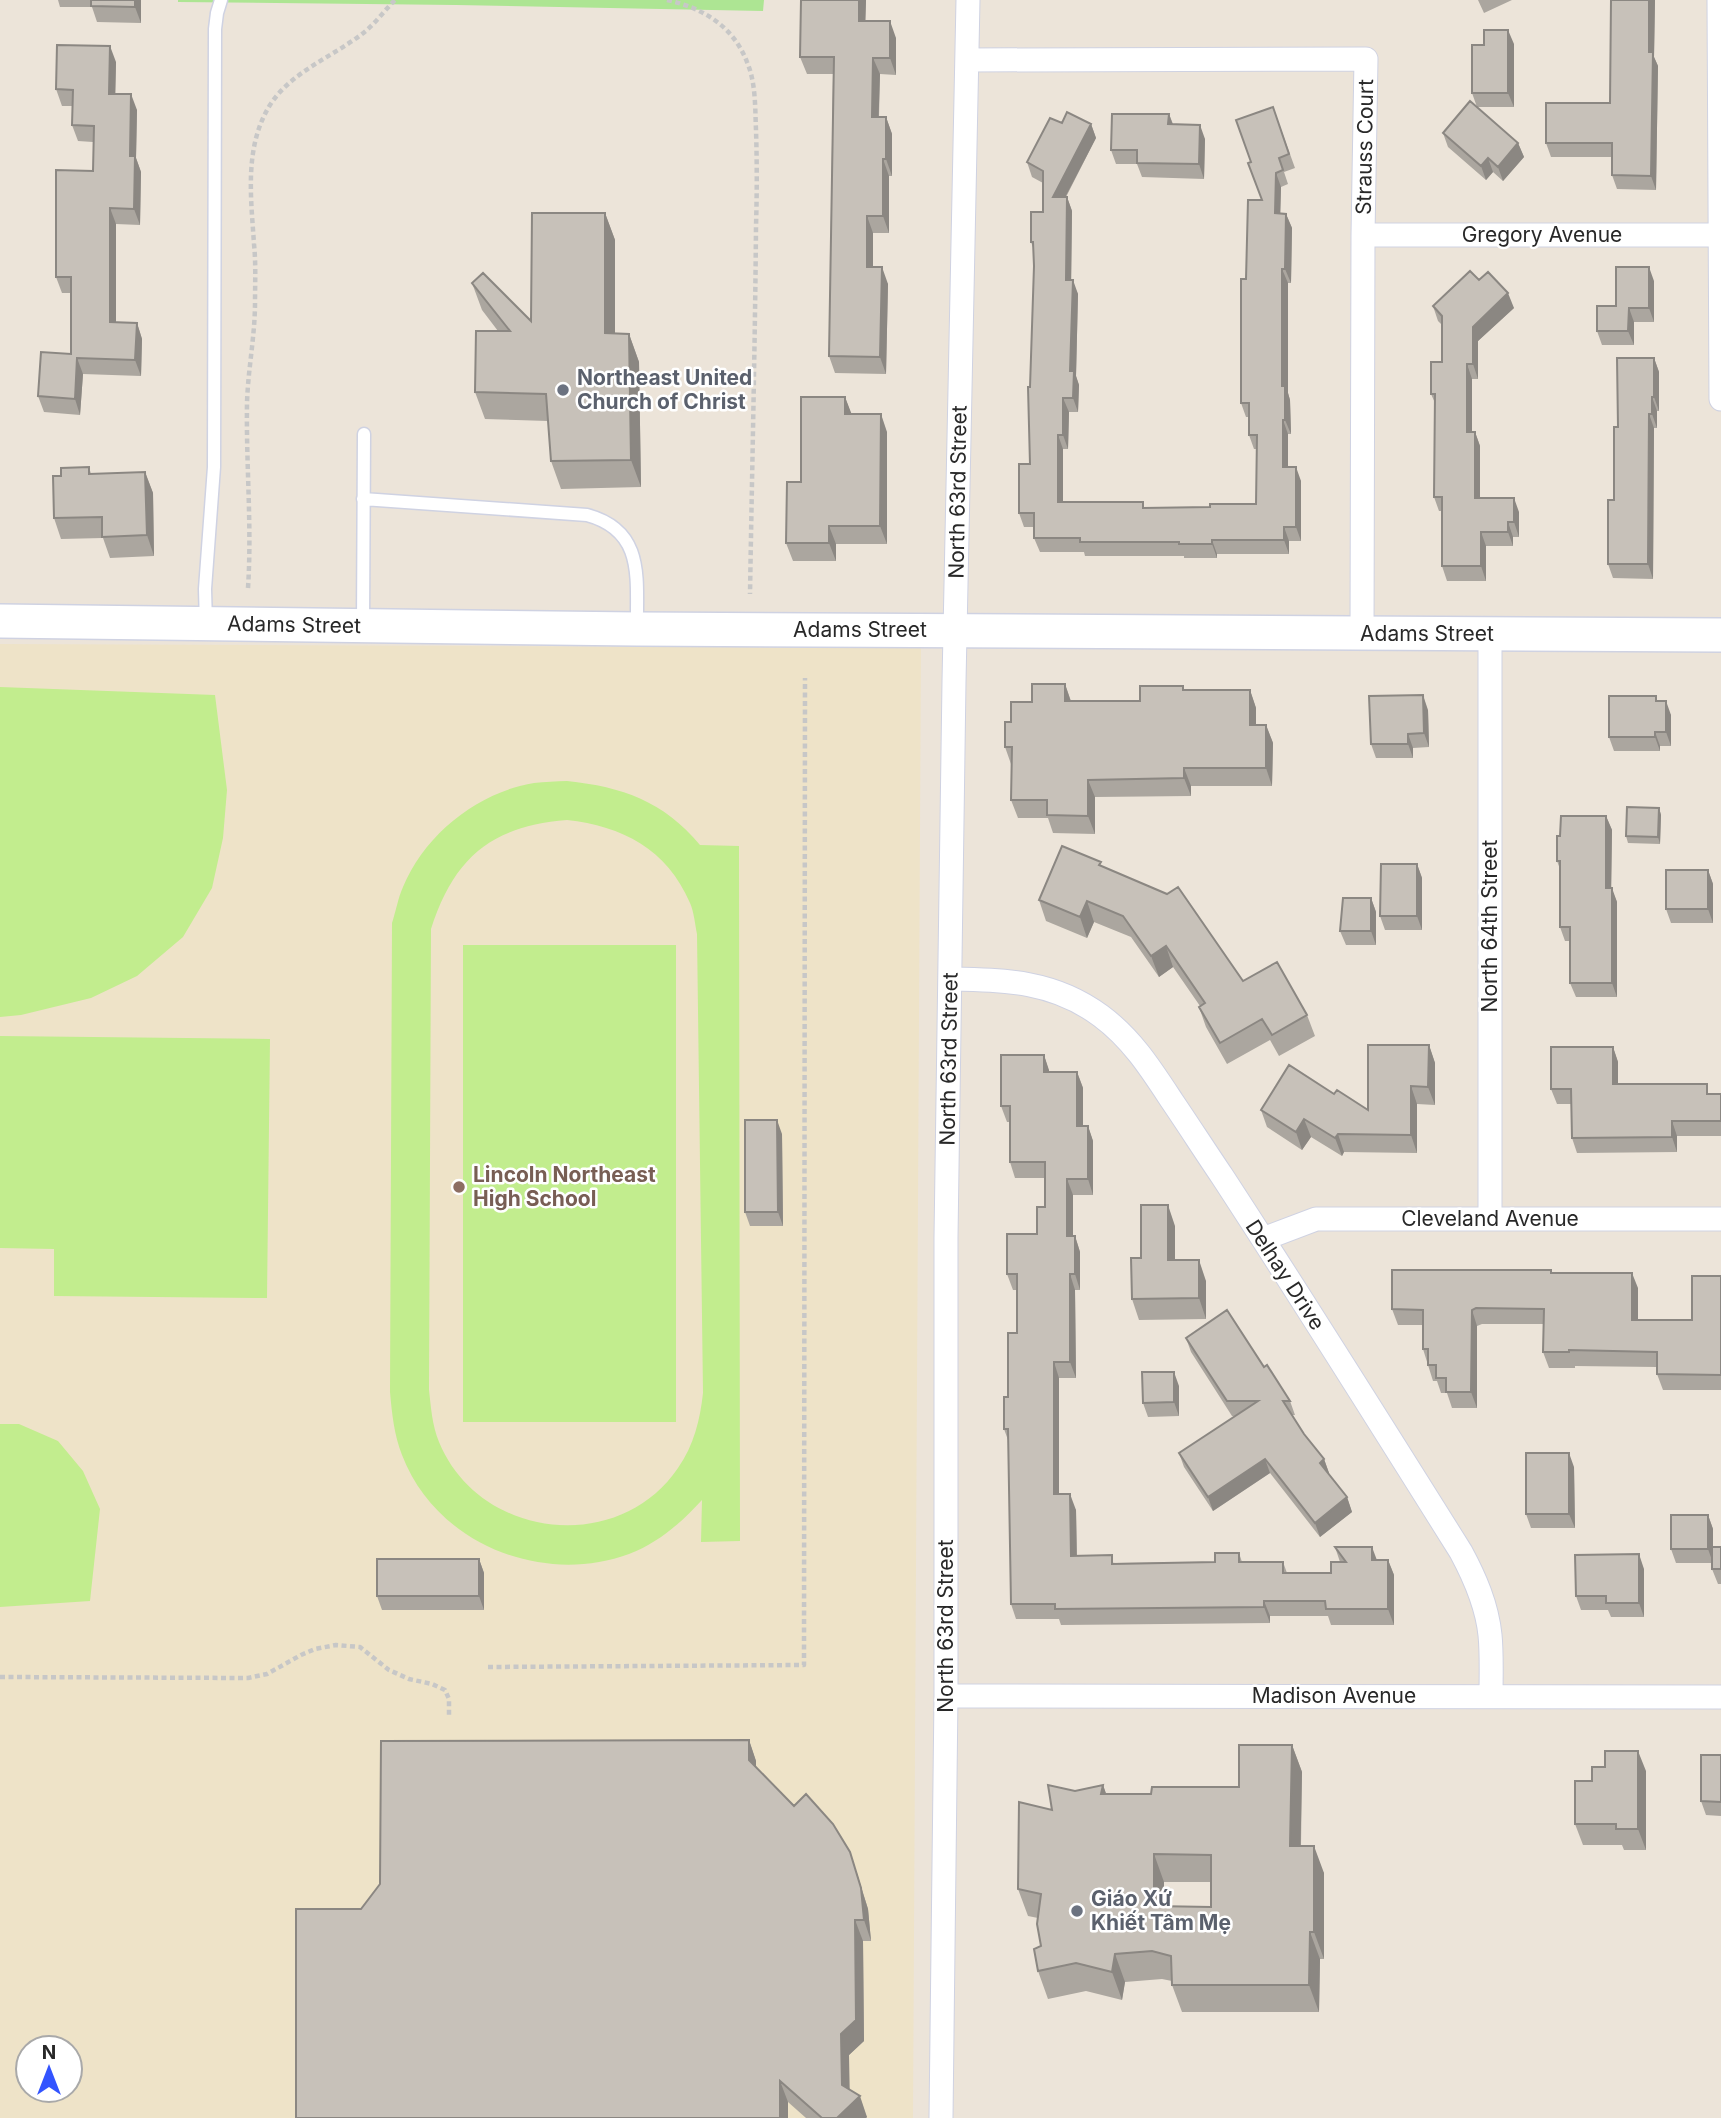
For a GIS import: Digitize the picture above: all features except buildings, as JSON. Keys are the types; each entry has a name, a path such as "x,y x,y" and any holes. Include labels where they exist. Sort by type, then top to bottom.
{"main road":[{"name":"Adams Street","path":"0,621 637,629 1721,635"}],"street":[{"name":"North 63rd Street","path":"941,2118 946,1696 946,1238 968,0"},
{"path":"1719,0 1721,399"},
{"name":"Strauss Court","path":"967,60 1366,59 1362,634"},
{"name":"Gregory Avenue","path":"1363,234 1720,234"},
{"name":"North 64th Street","path":"1490,634 1490,1218"},
{"name":"Delhay Drive","path":"950,979 1009,981 1038,986 1069,997 1115,1028 1144,1059 1263,1239 1454,1540 1479,1589 1488,1621 1491,1696"},
{"name":"Cleveland Avenue","path":"1263,1239 1316,1219 1721,1219"},
{"name":"Madison Avenue","path":"946,1696 1721,1697"}],"lane":[{"path":"206,624 205,589 214,467 215,29 221,0"},
{"path":"363,626 364,434"},
{"path":"363,499 587,515 605,520 618,530 632,551 637,629"}],"path":[{"path":"248,588 250,534 247,402 255,313 255,255 250,176 254,146 261,122 285,87 364,33 395,0"},
{"path":"667,0 688,5 712,16 725,27 737,42 753,82 757,171 750,594"},
{"path":"488,1667 804,1665 805,678"},
{"path":"0,1677 248,1678 267,1674 315,1649 336,1645 360,1647 389,1670 445,1690 449,1699 449,1716"}],"shaded area":[{"name":"Lincoln Northeast High School","path":"0,644 921,648 913,2118 0,2118"}],"green space":[{"path":"178,0 764,0 763,11"},
{"path":"0,687 215,695 227,790 223,838 212,888 183,937 137,976 91,998 21,1015 0,1017"},
{"path":"563,781 606,787 641,799 671,817 700,845 739,846 740,1541 701,1542 702,1500 668,1532 640,1549 596,1563 562,1565 528,1560 496,1550 466,1534 440,1513 418,1486 402,1455 395,1432 390,1392 392,923 398,900 425,850 439,833 474,806 513,788","holes":["567,820 587,823 624,835 655,855 669,868 680,884 693,914 697,934 703,1393 698,1423 688,1450 678,1468 652,1496 621,1515 587,1524 551,1524 516,1516 485,1499 458,1475 439,1442 433,1423 429,1390 431,929 451,882 464,864 497,838 541,823"]},
{"path":"463,945 676,945 676,1422 463,1422"},
{"path":"0,1036 270,1039 267,1298 54,1296 54,1249 0,1248"},
{"path":"0,1424 19,1424 58,1441 83,1471 100,1509 90,1601 0,1607"}],"place":[{"name":"Northeast United Church of Christ","path":"563,390"},
{"name":"Lincoln Northeast High School","path":"459,1187"},
{"name":"Giáo Xứ Khiết Tâm Mẹ","path":"1077,1911"}]}
